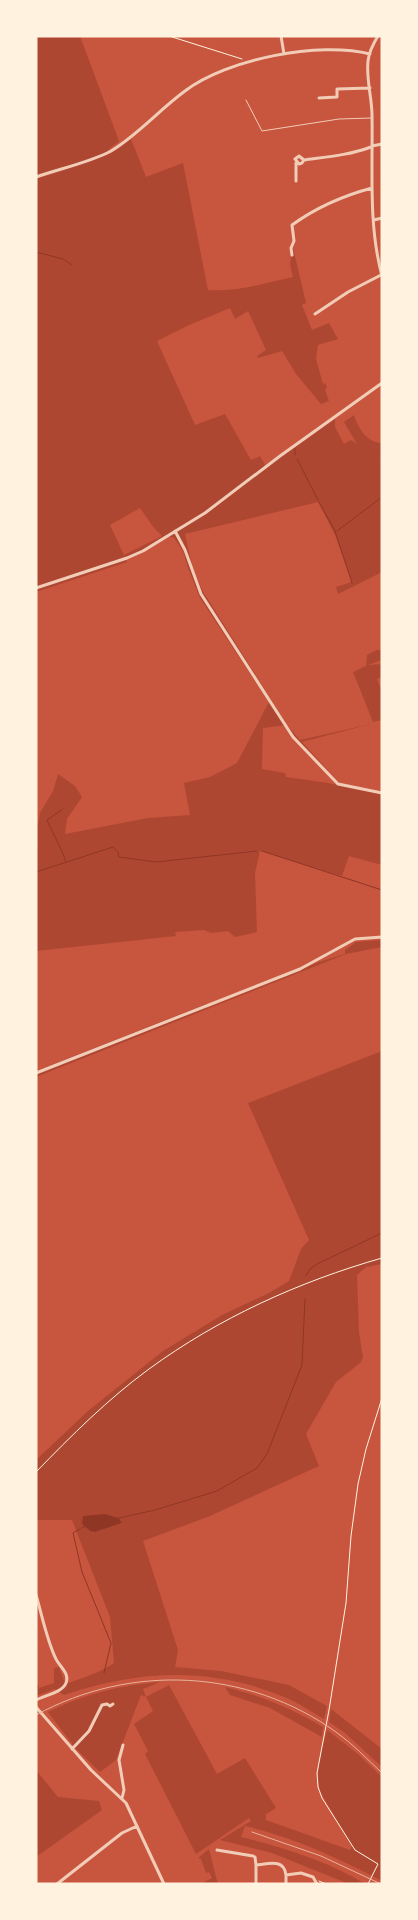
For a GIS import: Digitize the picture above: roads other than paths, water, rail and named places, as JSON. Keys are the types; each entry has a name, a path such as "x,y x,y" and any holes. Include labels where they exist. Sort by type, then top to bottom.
{"street":[{"path":"281,36 284,54"},
{"path":"315,314 344,295 382,275 376,250 374,220 372,118 368,62 378,36"},
{"path":"36,178 111,150 186,90 209,77 250,62 284,54 338,49 370,54"},
{"path":"319,98 337,97 337,89 370,88"},
{"path":"296,162 301,164 304,160 362,151 382,144"},
{"path":"296,181 296,158 302,156 304,160"},
{"path":"292,255 291,248 294,241 292,225 325,204 372,188"},
{"path":"374,220 382,218"},
{"path":"36,588 143,551 204,513 286,451 382,383"},
{"path":"175,531 185,550 201,594 293,737 338,784 382,793"},
{"path":"36,1074 300,969 355,939 382,937"},
{"path":"36,1595 55,1657 67,1678 62,1689 36,1700"},
{"path":"72,1749 89,1731 102,1706 113,1704"},
{"path":"36,1707 91,1770 122,1798 128,1806 164,1884"},
{"path":"122,1798 124,1790 119,1760 123,1745"},
{"path":"57,1884 122,1833 137,1826"},
{"path":"217,1850 255,1858 256,1884"},
{"path":"256,1865 268,1862 279,1863 284,1867 286,1884"},
{"path":"286,1875 300,1873 316,1882"}],"lane":[{"path":"246,100 262,131 339,119 372,118"}],"waterway":[{"path":"36,252 63,259 72,265"},
{"path":"295,449 295,455"},
{"path":"297,459 318,500"},
{"path":"337,531 382,497"},
{"path":"319,502 335,531 352,583"},
{"path":"63,809 47,820 66,862"},
{"path":"36,872 113,847 118,852 119,857 156,862 257,851"},
{"path":"262,851 382,890"},
{"path":"306,1276 310,1269 317,1264 382,1233"},
{"path":"119,1518 155,1510 217,1491 257,1468 267,1454 302,1365 305,1299"},
{"path":"82,1528 86,1526"},
{"path":"80,1529 73,1533 82,1572 111,1643 104,1673"}],"railway":[{"path":"36,1715 73,1698 111,1687 149,1681 189,1680 227,1685 265,1695 302,1711 336,1732 382,1773"},
{"path":"252,1832 321,1856 381,1884"}]}
